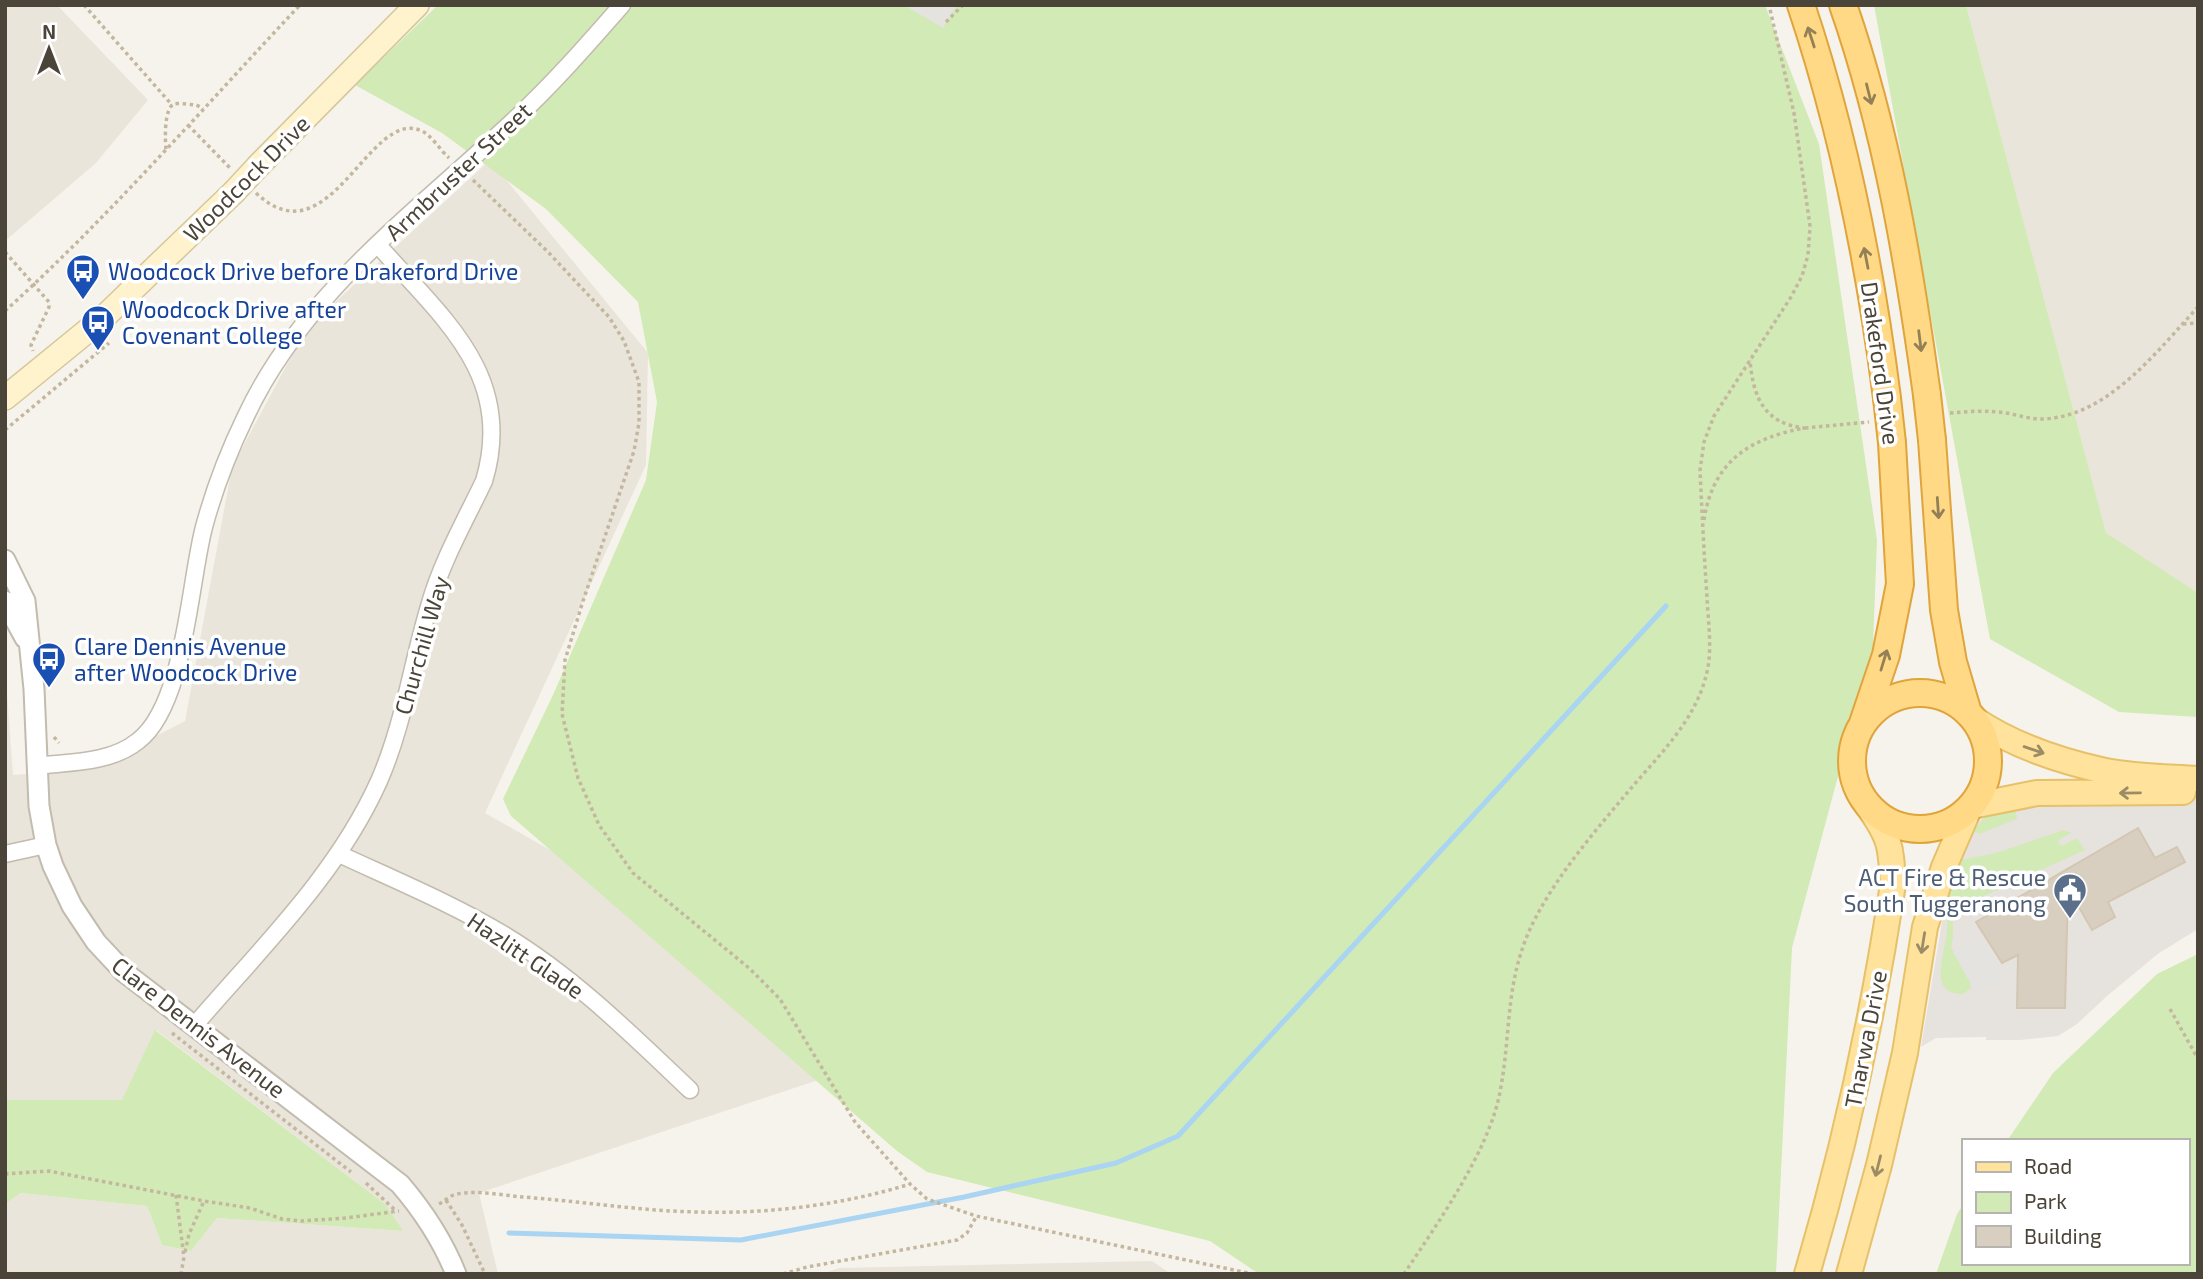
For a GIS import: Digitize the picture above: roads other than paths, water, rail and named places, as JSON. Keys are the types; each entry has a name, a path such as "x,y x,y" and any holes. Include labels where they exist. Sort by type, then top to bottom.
{"highway":[{"name":"Drakeford Drive","path":"1801,5 1829,98 1858,215 1879,336 1892,443 1900,584 1886,655 1863,725"},
{"name":"Drakeford Drive","path":"1843,5 1865,76 1894,194 1934,405 1932,440 1944,610 1953,662 1971,716"},
{"path":"1913,694 1933,694 1952,701 1971,716 1985,740 1989,763 1984,786 1970,808 1951,822 1929,829 1917,829 1885,820 1867,805 1857,787 1852,766 1854,744 1863,725 1876,709 1893,699 1913,694"}],"main road":[{"name":"Woodcock Drive","path":"6,397 103,318 241,185 417,5"},
{"path":"1971,716 1999,737 2106,771 2198,779"},
{"path":"1970,808 2037,793 2198,792"},
{"name":"Tharwa Drive","path":"1807,1274 1830,1196 1856,1090 1893,884 1892,855 1886,830 1867,805"},
{"name":"Tharwa Drive","path":"1849,1274 1879,1165 1905,1053 1934,895 1970,808"}],"street":[{"name":"Armbruster Street","path":"37,766 118,753 139,741 156,722 173,685 204,528 222,471 245,416 274,365 307,318 344,276 379,245 456,164 514,120 562,72 622,5"},
{"name":"Churchill Way","path":"194,1026 303,900 339,854 378,783 405,704 430,601 484,481 488,466 492,435 490,403 474,359 457,335 379,245"},
{"name":"Clare Dennis Avenue","path":"5,560 25,601 34,689 39,806 46,845 72,906 96,942 124,972 400,1184 444,1246 456,1274"},
{"name":"Clare Dennis Avenue","path":"5,601 29,645"},
{"path":"5,854 46,845"},
{"name":"Hazlitt Glade","path":"339,854 447,904 506,936 564,975 690,1090"}],"waterway":[{"path":"509,1233 741,1240 964,1197 1116,1163 1178,1136 1666,606"}],"place":[{"name":"Woodcock Drive before Drakeford Drive","path":"83,301"},
{"name":"Woodcock Drive after Covenant College","path":"98,352"},
{"name":"Clare Dennis Avenue after Woodcock Drive","path":"49,689"},
{"name":"ACT Fire & Rescue South Tuggeranong","path":"2070,920"}]}
